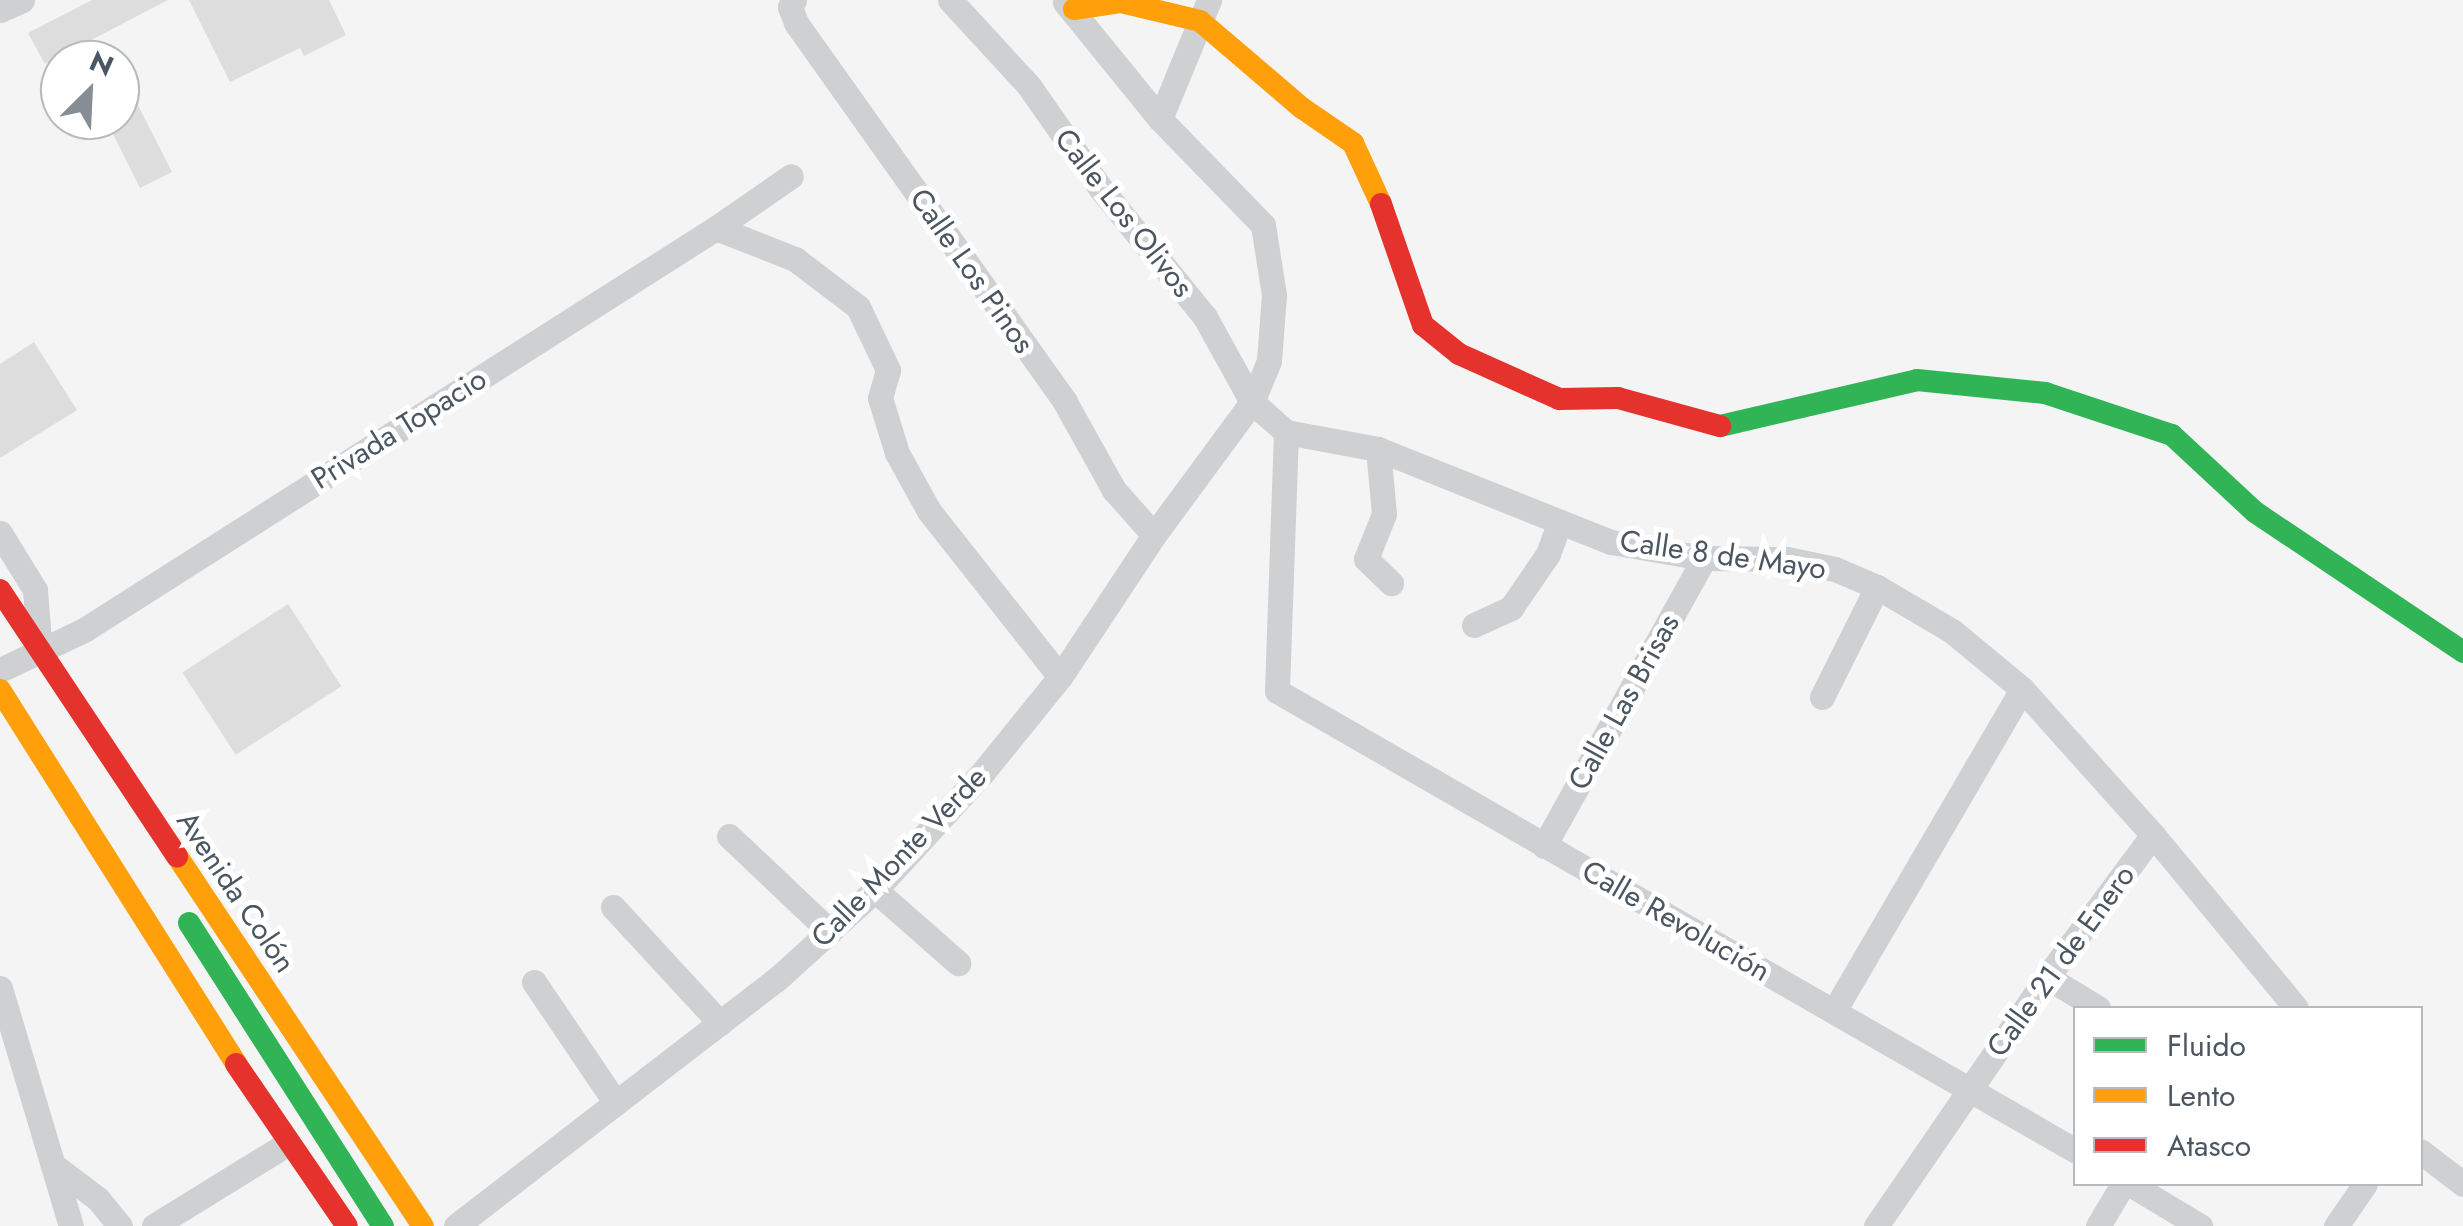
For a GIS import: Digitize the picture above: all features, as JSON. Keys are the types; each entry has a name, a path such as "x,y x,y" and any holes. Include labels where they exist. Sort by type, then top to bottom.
{"street":[{"path":"0,10 22,0"},
{"name":"Calle Los Olivos","path":"950,0 1029,86 1102,189 1206,318 1252,402 1286,432"},
{"path":"1068,5 1120,2 1204,10 1302,108 1353,143 1381,203 1423,325 1460,354 1560,399 1618,398 1726,428 1917,380 2045,393 2172,435 2255,512 2463,652"},
{"name":"Calle Los Pinos","path":"792,4 796,24 1066,402 1114,490 1154,535"},
{"name":"Calle Monte Verde","path":"456,1226 720,1023 875,890 982,772 1060,677 1154,535 1252,402 1269,361 1274,295 1262,225 1160,119 1068,5"},
{"path":"1160,119 1204,10"},
{"name":"Privada Topacio","path":"20,660 84,630 716,228 791,176"},
{"path":"716,228 795,260 858,307 888,370 880,398 898,453 929,510 1060,677"},
{"name":"Calle 8 de Mayo","path":"1286,432 1378,450 1611,542 1704,558 1786,559 1835,569 1877,587 1952,631 2022,690 2153,835 2294,1006"},
{"name":"Calle Revolución","path":"1286,432 1277,691 2073,1149"},
{"path":"1378,450 1384,514 1366,558 1391,583"},
{"path":"1474,625 1511,608 1548,554 1559,523"},
{"path":"0,533 36,590 20,660"},
{"name":"Calle Las Brisas","path":"1544,846 1704,558"},
{"path":"1822,697 1877,587"},
{"name":"Avenida Colón","path":"0,590 20,660 423,1226"},
{"name":"Avenida Colón","path":"0,630 73,743"},
{"path":"0,690 286,1144 347,1226"},
{"path":"1834,1011 2022,690"},
{"name":"Calle 21 de Enero","path":"1876,1226 2047,977 2153,835"},
{"path":"729,836 830,932"},
{"path":"875,890 958,963"},
{"path":"612,907 720,1023"},
{"name":"Avenida Colón","path":"180,910 383,1226"},
{"path":"2047,977 2095,1006"},
{"path":"534,982 616,1103"},
{"path":"0,988 70,1226"},
{"path":"154,1226 286,1144"},
{"path":"2423,1154 2463,1184"},
{"path":"53,1165 98,1199 120,1226"},
{"path":"2098,1226 2125,1186"},
{"path":"2130,1186 2200,1226"},
{"path":"2336,1226 2364,1186"}],"building":[{"path":"92,0 168,0 91,40 40,40 40,55 28,33"},
{"path":"189,0 329,0 346,35 304,56 300,48 230,82"},
{"path":"140,109 172,172 140,188 116,140 140,140"},
{"path":"34,342 77,410 0,458 0,364"},
{"path":"288,604 341,686 236,755 182,673"}],"traffic: fast":[{"path":"1720,426 1917,380 2045,393 2172,435 2255,512 2463,652"},
{"path":"189,923 383,1226"}],"traffic: slow":[{"path":"1074,9 1121,2 1200,21 1302,108 1353,143 1381,204"},
{"path":"0,690 236,1064"},
{"path":"177,856 423,1226"}],"traffic: jam":[{"path":"1381,204 1423,325 1459,354 1559,399 1618,398 1720,426"},
{"path":"0,590 177,856"},
{"path":"236,1064 347,1226"}]}
